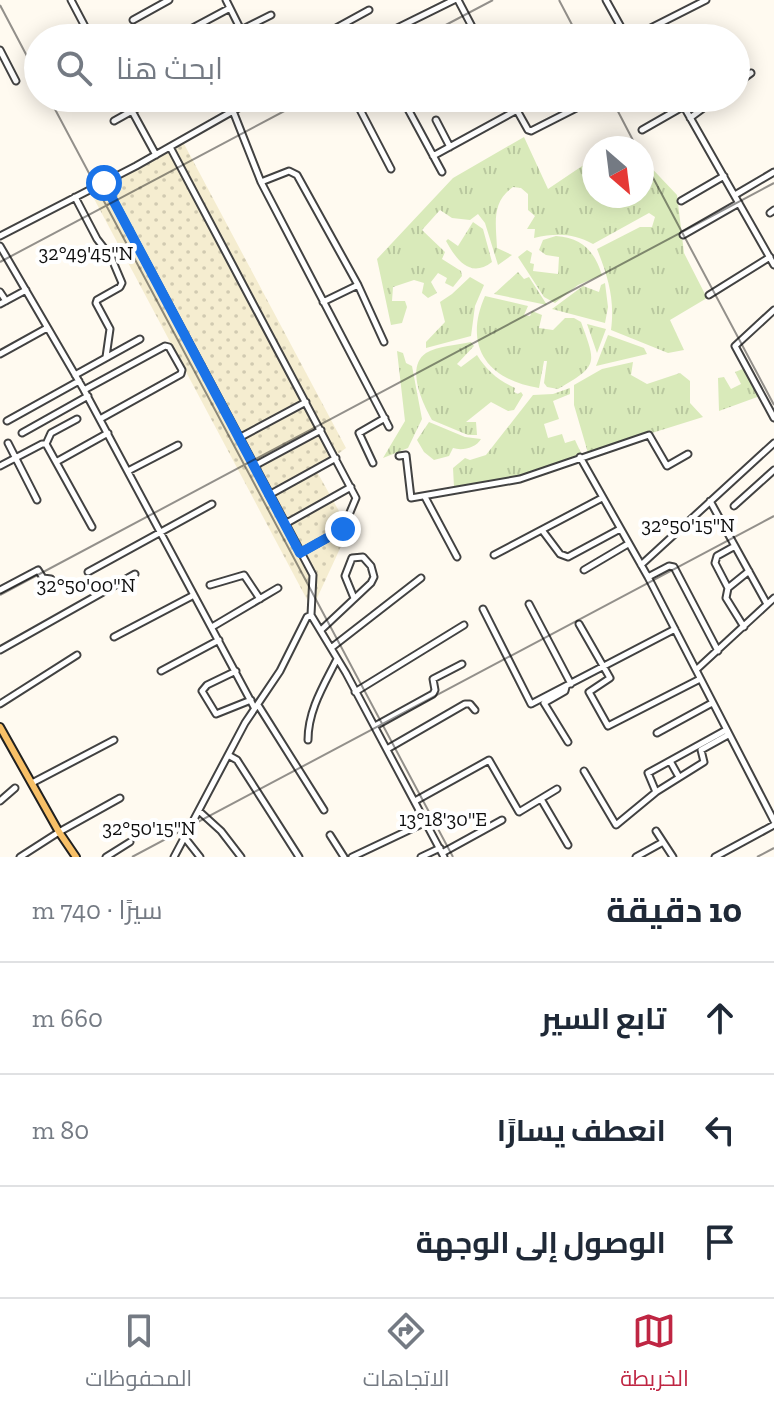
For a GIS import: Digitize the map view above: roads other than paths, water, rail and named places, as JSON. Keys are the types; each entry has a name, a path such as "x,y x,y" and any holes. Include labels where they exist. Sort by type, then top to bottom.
{"main road":[{"path":"1,729 76,857"}],"street":[{"path":"71,0 84,24"},
{"path":"133,20 169,0"},
{"path":"226,0 238,24"},
{"path":"406,24 456,0 470,24"},
{"path":"606,0 619,24"},
{"path":"658,24 706,0"},
{"path":"201,24 230,8"},
{"path":"344,24 369,10"},
{"path":"253,24 271,15"},
{"path":"0,50 16,81"},
{"path":"114,121 130,112"},
{"path":"133,112 155,153"},
{"path":"0,236 104,183 231,112"},
{"path":"233,112 261,182 389,427"},
{"path":"361,112 391,169"},
{"path":"411,112 442,172"},
{"path":"433,156 513,112"},
{"path":"518,112 528,130 534,130 569,112"},
{"path":"642,130 674,112"},
{"path":"687,112 774,265"},
{"path":"690,118 698,112"},
{"path":"436,120 450,147"},
{"path":"170,147 357,501 343,529 300,553"},
{"path":"261,182 289,171 295,173 358,285 384,342"},
{"path":"735,195 774,172"},
{"path":"681,201 724,176"},
{"path":"104,183 314,581 311,615 375,726 442,853"},
{"path":"75,197 97,239 111,257 122,283 96,303 110,329 106,357"},
{"path":"683,235 739,203"},
{"path":"0,246 86,393 251,700 324,810"},
{"path":"709,295 770,257"},
{"path":"323,302 358,285"},
{"path":"0,292 3,303 26,290"},
{"path":"774,310 735,346 774,418"},
{"path":"0,354 47,328"},
{"path":"7,421 106,357 140,339"},
{"path":"22,433 165,346 169,347 182,370 180,375 100,419"},
{"path":"767,402 774,395"},
{"path":"239,438 306,402"},
{"path":"373,463 359,433 385,418"},
{"path":"0,466 46,444 51,433 77,419"},
{"path":"254,466 321,430"},
{"path":"56,462 108,433"},
{"path":"399,456 406,455 411,498 520,479 649,435 667,466 688,454"},
{"path":"8,443 37,500"},
{"path":"641,565 774,443"},
{"path":"46,444 92,527"},
{"path":"128,471 178,445"},
{"path":"580,457 648,577 774,821 715,857"},
{"path":"269,495 336,458"},
{"path":"734,506 774,470"},
{"path":"285,524 351,487"},
{"path":"425,497 457,557"},
{"path":"494,555 602,498"},
{"path":"710,501 767,604"},
{"path":"88,572 212,504"},
{"path":"542,530 560,554 568,557 620,529"},
{"path":"584,570 628,544"},
{"path":"728,588 715,560 735,546"},
{"path":"321,630 354,598 374,577 371,566 363,557 352,558 345,576 354,598"},
{"path":"648,577 669,566 674,567 718,651"},
{"path":"0,590 38,570 43,578 51,579"},
{"path":"744,627 726,598 728,588 749,571"},
{"path":"0,650 135,574"},
{"path":"210,585 244,575 260,599"},
{"path":"331,648 421,578"},
{"path":"212,627 278,588"},
{"path":"114,637 194,595"},
{"path":"696,670 774,598"},
{"path":"529,604 568,685"},
{"path":"483,609 531,704 675,629"},
{"path":"174,857 228,755 280,671 307,617 311,615"},
{"path":"579,624 610,678 589,692 608,726 700,679"},
{"path":"355,692 464,625"},
{"path":"161,671 219,640"},
{"path":"0,704 77,655"},
{"path":"308,740 308,727 317,698 338,659"},
{"path":"375,726 433,694 433,679 462,664"},
{"path":"236,671 207,685 202,691 216,714 251,700"},
{"path":"568,685 565,691 544,703 568,742"},
{"path":"657,733 712,703"},
{"path":"387,749 465,704 470,704 475,710"},
{"path":"656,792 647,775 727,733"},
{"path":"584,771 616,825 656,792 704,762 701,750 727,733"},
{"path":"32,783 114,740"},
{"path":"228,755 237,760 299,857"},
{"path":"415,801 489,760 519,812 557,789"},
{"path":"670,761 679,777"},
{"path":"0,801 15,788"},
{"path":"20,857 120,798"},
{"path":"541,799 568,845"},
{"path":"199,811 221,831 241,857"},
{"path":"421,857 442,853 502,820"},
{"path":"352,857 426,822"},
{"path":"656,831 673,857"},
{"path":"330,835 344,857"},
{"path":"185,838 200,857"},
{"path":"106,857 130,842"},
{"path":"636,857 663,842"}]}
